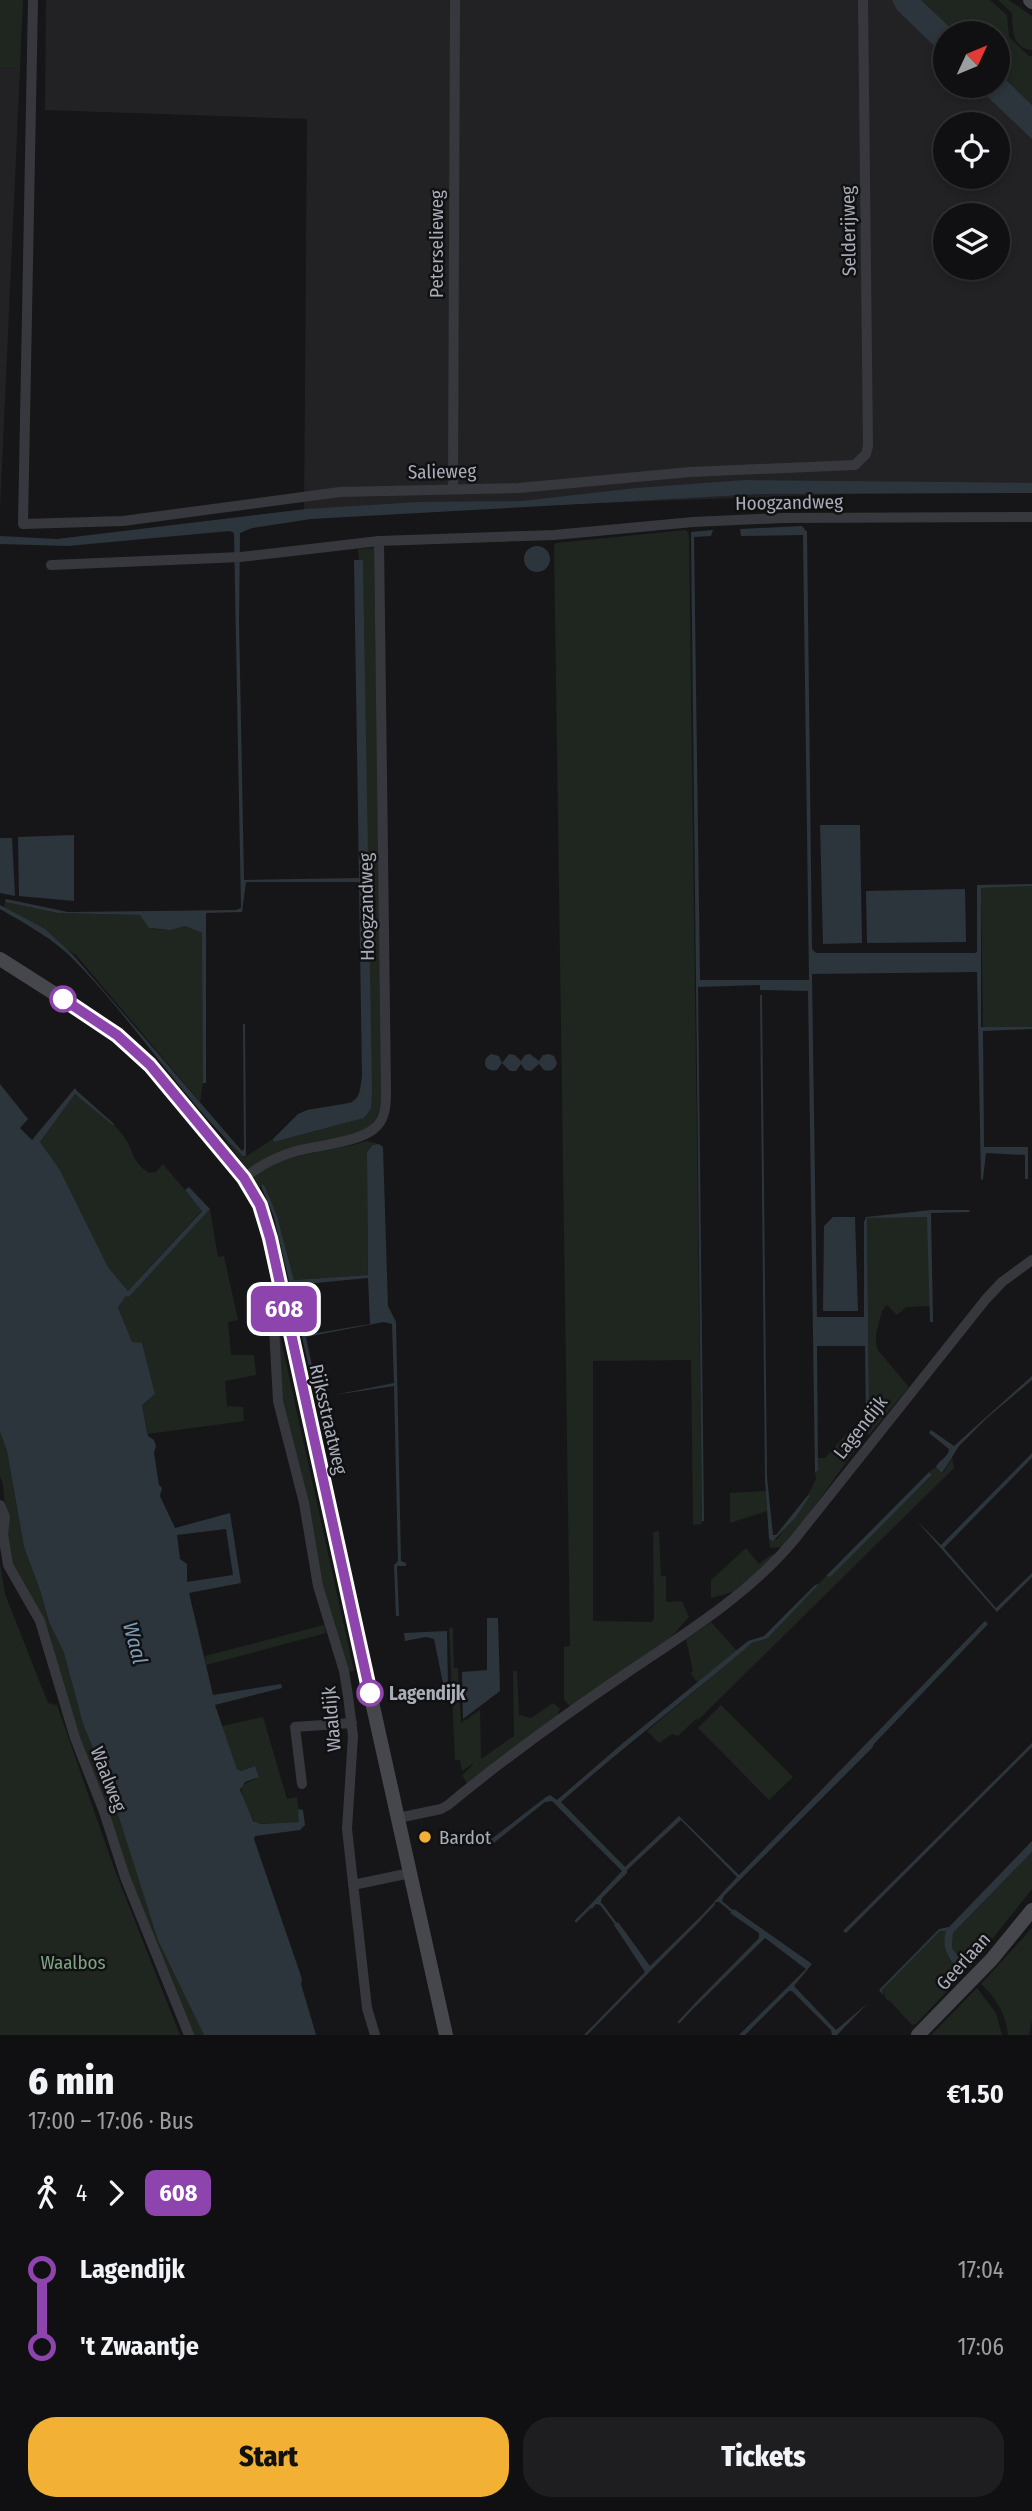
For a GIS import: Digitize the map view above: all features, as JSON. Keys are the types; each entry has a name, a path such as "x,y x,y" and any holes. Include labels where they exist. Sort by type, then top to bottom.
{"street":[{"name":"Salieweg","path":"33,0 23,524 123,521 340,492 519,488 690,472 855,465 861,461"},
{"name":"Peterselieweg","path":"453,488 455,0"},
{"name":"Selderijweg","path":"861,461 868,446 863,0"},
{"name":"Hoogzandweg","path":"51,565 238,557 379,541 554,535 693,522 783,518 1032,517"},
{"name":"Hoogzandweg","path":"244,1178 290,1153 371,1132 380,1123 384,1113 386,1090 379,541"},
{"name":"Rijksstraatweg","path":"0,959 34,974 138,1053 244,1178 254,1194 264,1219 279,1284 446,2035"},
{"name":"Lagendijk","path":"398,1818 441,1809 448,1805 518,1750 707,1618 771,1565 794,1540 986,1298 1002,1282 1032,1260"},
{"name":"Waaldijk","path":"279,1284 272,1292 278,1401 304,1503 318,1586 344,1671 352,1723 351,1789 347,1829 367,2008 375,2035"},
{"name":"Waalweg","path":"0,1505 5,1517 1,1534 8,1565 40,1621 75,1738 104,1812 125,1877 189,2035"},
{"path":"302,1784 295,1727 352,1723"},
{"path":"353,1885 410,1873"},
{"name":"Geerlaan","path":"918,2035 992,1959 1032,1910"}],"shaded area":[{"path":"46,0 906,0 933,26 933,98 1008,98 1032,120 1032,487 304,514 307,119 45,110"},
{"path":"0,67 20,68 0,510"}],"green space":[{"path":"0,0 23,0 20,68 0,67"},
{"path":"921,0 990,0 1007,15 1008,21 943,21"},
{"path":"998,0 1009,0 1032,16 1032,50 1020,46 1017,42 1012,13"},
{"path":"1010,38 1032,56 1032,105 1010,84"},
{"path":"686,530 689,534 702,1524 693,1525 691,1360 593,1361 593,1621 652,1622 653,1532 659,1531 661,1576 666,1576 666,1602 682,1601 689,1617 671,1637 571,1707 564,1700 564,1647 570,1646 554,546 556,543"},
{"path":"374,548 382,1090 380,1104 375,1120 360,1133 247,1169 221,1134 245,1157 273,1139 275,1142 364,1118 371,1109 363,560 359,560 358,549"},
{"path":"1032,886 1032,1027 983,1028 981,888"},
{"path":"5,902 58,913 140,915 152,929 185,926 202,933 203,1083 200,1102 76,955 3,910"},
{"path":"75,1094 109,1120 143,1168 149,1173 156,1172 163,1164 202,1210 128,1291 108,1267 60,1170 40,1142"},
{"path":"367,1141 379,1144 373,1145 367,1152 368,1275 294,1280 277,1216 263,1185 259,1187 253,1178 264,1169 292,1158"},
{"path":"210,1209 218,1257 224,1256 238,1320 228,1322 231,1355 254,1355 256,1375 225,1381 227,1406 243,1407 244,1421 148,1434 142,1405 155,1394 142,1343 132,1343 118,1306"},
{"path":"925,1215 928,1218 930,1306 906,1307 897,1315 887,1305 882,1311 876,1334 878,1350 909,1387 869,1435 861,1427 881,1404 869,1413 867,1218"},
{"path":"275,1313 354,1671 346,1672 328,1618 279,1389"},
{"path":"0,1432 7,1451 24,1547 49,1622 64,1653 83,1724 111,1792 168,1956 204,2035 191,2035 136,1902 75,1730 48,1629 10,1561 0,1476"},
{"path":"848,1432 860,1443 785,1547 770,1548 769,1539 777,1539 810,1497 808,1495 816,1479 815,1472 818,1471 818,1458 825,1458"},
{"path":"952,1457 954,1468 698,1720 678,1736 672,1734 659,1743 647,1731 752,1643 768,1638 826,1576 932,1476 929,1472 936,1467 944,1472"},
{"path":"766,1491 767,1511 730,1523 730,1493"},
{"path":"746,1548 759,1564 771,1555 777,1555 733,1592 711,1598 711,1580"},
{"name":"Waalbos","path":"0,1564 5,1594 48,1703 57,1705 114,1868 180,2035 0,2035"},
{"path":"711,1622 737,1651 698,1683 690,1673 693,1671 686,1639"},
{"path":"324,1625 326,1633 206,1665 205,1656"},
{"path":"449,1628 453,1628 454,1668 458,1668 461,1723 480,1710 481,1759 514,1736 513,1671 517,1671 519,1715 531,1718 553,1703 560,1709 557,1716 468,1785 462,1775 473,1765 462,1771 460,1760 455,1760"},
{"path":"721,1705 793,1777 769,1800 698,1728"},
{"path":"263,1717 287,1799 297,1797 300,1822 257,1824 243,1801 242,1785 259,1777 255,1766 240,1771 237,1769 222,1726"},
{"path":"1032,1852 1032,1889 971,1966 916,2024 912,2025 889,2000 888,2002 882,1990 940,1931 946,1931 945,1947 951,1961 958,1970 965,1966 952,1948 953,1933"},
{"path":"1032,1928 1032,2020 1029,2035 1008,2035 999,2007 981,1984"},
{"path":"977,1988 996,2013 1002,2035 931,2035"}],"water":[{"path":"892,0 921,0 943,21 933,21 933,44 897,10"},
{"path":"1010,84 1032,105 1032,139 1010,118 1010,112 1003,112 989,98 1010,98"},
{"path":"745,480 1032,483 1032,493 760,494 311,519 252,528 240,533 244,880 359,878 354,560 363,560 372,1090 371,1109 364,1118 274,1142 273,1139 298,1114 349,1103 356,1099 359,1092 362,1076 359,882 246,882 242,912 206,913 206,1083 203,1083 202,933 185,926 170,930 149,928 140,915 58,913 5,902 6,899 68,912 241,908 234,533 230,531 68,546 0,544 0,536 57,539 306,509 419,502 522,501 636,488"},
{"path":"802,526 807,532 812,949 816,953 975,953 977,885 1032,884 981,888 981,1027 1032,1027 983,1031 984,1147 1028,1147 1028,1179 1025,1179 1025,1155 986,1153 981,1180 977,972 812,974 817,1317 864,1317 866,1217 931,1210 970,1210 931,1213 933,1322 930,1322 927,1217 867,1218 869,1412 881,1404 864,1423 865,1346 817,1346 818,1471 815,1472 808,991 760,990 760,985 698,987 702,1521 691,532 713,530 711,536 694,537 700,980 809,980 803,535 741,536 740,529"},
{"path":"537,546 546,550 550,559 546,568 537,572 528,568 524,559 528,550"},
{"path":"820,825 860,825 862,943 823,944"},
{"path":"74,835 74,901 19,896 18,837"},
{"path":"0,838 12,838 15,896 0,893"},
{"path":"965,889 966,942 867,943 866,891"},
{"path":"0,905 45,929 73,955 242,1151 245,1024 246,1156 220,1133 75,961 49,939 0,909"},
{"path":"760,995 767,1477 773,1535 776,1535 808,1495 810,1496 796,1517 773,1541 769,1539 765,1479"},
{"path":"491,1054 499,1056 502,1063 497,1070 489,1070 485,1065"},
{"path":"509,1054 515,1055 521,1061 525,1055 530,1054 539,1061 543,1055 549,1054 554,1056 557,1063 550,1071 544,1070 539,1064 531,1071 525,1070 521,1064 516,1071 510,1071 502,1063"},
{"name":"Waal","path":"0,1084 28,1119 20,1128 32,1140 75,1088 114,1124 75,1094 40,1142 60,1170 108,1267 128,1291 202,1211 185,1190 189,1187 210,1209 118,1307 132,1342 142,1343 155,1394 142,1405 148,1436 154,1440 156,1446 154,1453 159,1485 162,1488 160,1496 175,1528 230,1513 241,1583 189,1593 213,1695 281,1684 282,1688 215,1705 237,1769 241,1771 255,1766 259,1777 245,1782 240,1790 253,1821 261,1824 299,1822 298,1809 303,1810 305,1825 300,1830 255,1836 254,1839 302,1979 301,1984 316,2035 204,2035 158,1940 111,1792 83,1724 64,1653 49,1622 24,1547 7,1451 0,1432","holes":["226,1529 233,1575 187,1582 187,1564 180,1559 177,1535"]},
{"path":"379,1144 383,1147 388,1306 396,1322 401,1561 406,1563 406,1566 397,1566 399,1616 396,1616 394,1565 398,1561 394,1386 334,1395 394,1383 392,1324 384,1322 306,1337 315,1380 312,1380 274,1217 261,1186 263,1184 265,1187 277,1216 294,1280 368,1275 367,1152 373,1145","holes":["368,1278 370,1324 305,1335 295,1285"]},
{"path":"833,1217 855,1217 858,1311 823,1311 824,1226"},
{"path":"1032,1376 1032,1380 959,1446 942,1473 936,1467 949,1449 929,1433 931,1430 954,1446"},
{"path":"1032,1453 1032,1458 944,1548 996,1608 1032,1573 1032,1577 997,1612 916,1520 941,1545"},
{"path":"929,1472 932,1475 830,1577 826,1576"},
{"path":"819,1584 768,1638 752,1643 561,1802 625,1867 679,1816 739,1875 985,1621 988,1624 872,1748 722,1901 713,1903 737,1877 681,1820 627,1870 602,1898 600,1905 596,1904 592,1909 589,1906 622,1871 552,1801 545,1802 490,1846 485,1844 546,1797 550,1795 557,1800 748,1641 764,1636"},
{"path":"487,1618 498,1618 500,1691 463,1719 462,1672 487,1670"},
{"path":"447,1631 448,1692 445,1693 434,1639 426,1637 405,1641 404,1633"},
{"path":"1032,1743 1032,1747 846,1933 843,1931"},
{"path":"1032,1841 1032,1852 953,1933 952,1948 965,1966 958,1970 951,1961 945,1947 946,1931 940,1931 882,1990 883,1995 879,1990 939,1929 949,1927"},
{"path":"734,1909 812,1964 794,1986 836,2030 868,2003 837,2035 832,2035 831,2030 789,1991 745,2035 739,2035 806,1969 765,1938 696,2006 694,2004 759,1938 759,1933 730,1913"},
{"path":"699,1918 701,1920 587,2035 584,2035 645,1972 614,1925 618,1922 650,1966"}],"waterway":[{"path":"720,1901 732,1911"},
{"path":"601,1904 616,1924"},
{"path":"700,1919 714,1904"},
{"path":"576,1921 590,1907"},
{"path":"679,2022 695,2005"}],"bus line":[{"name":"608","path":"63,999 117,1035 150,1065 244,1178 260,1205 270,1238 370,1693"}],"place":[{"name":"Lagendijk","path":"370,1693"},
{"name":"Bardot","path":"425,1837"}]}
